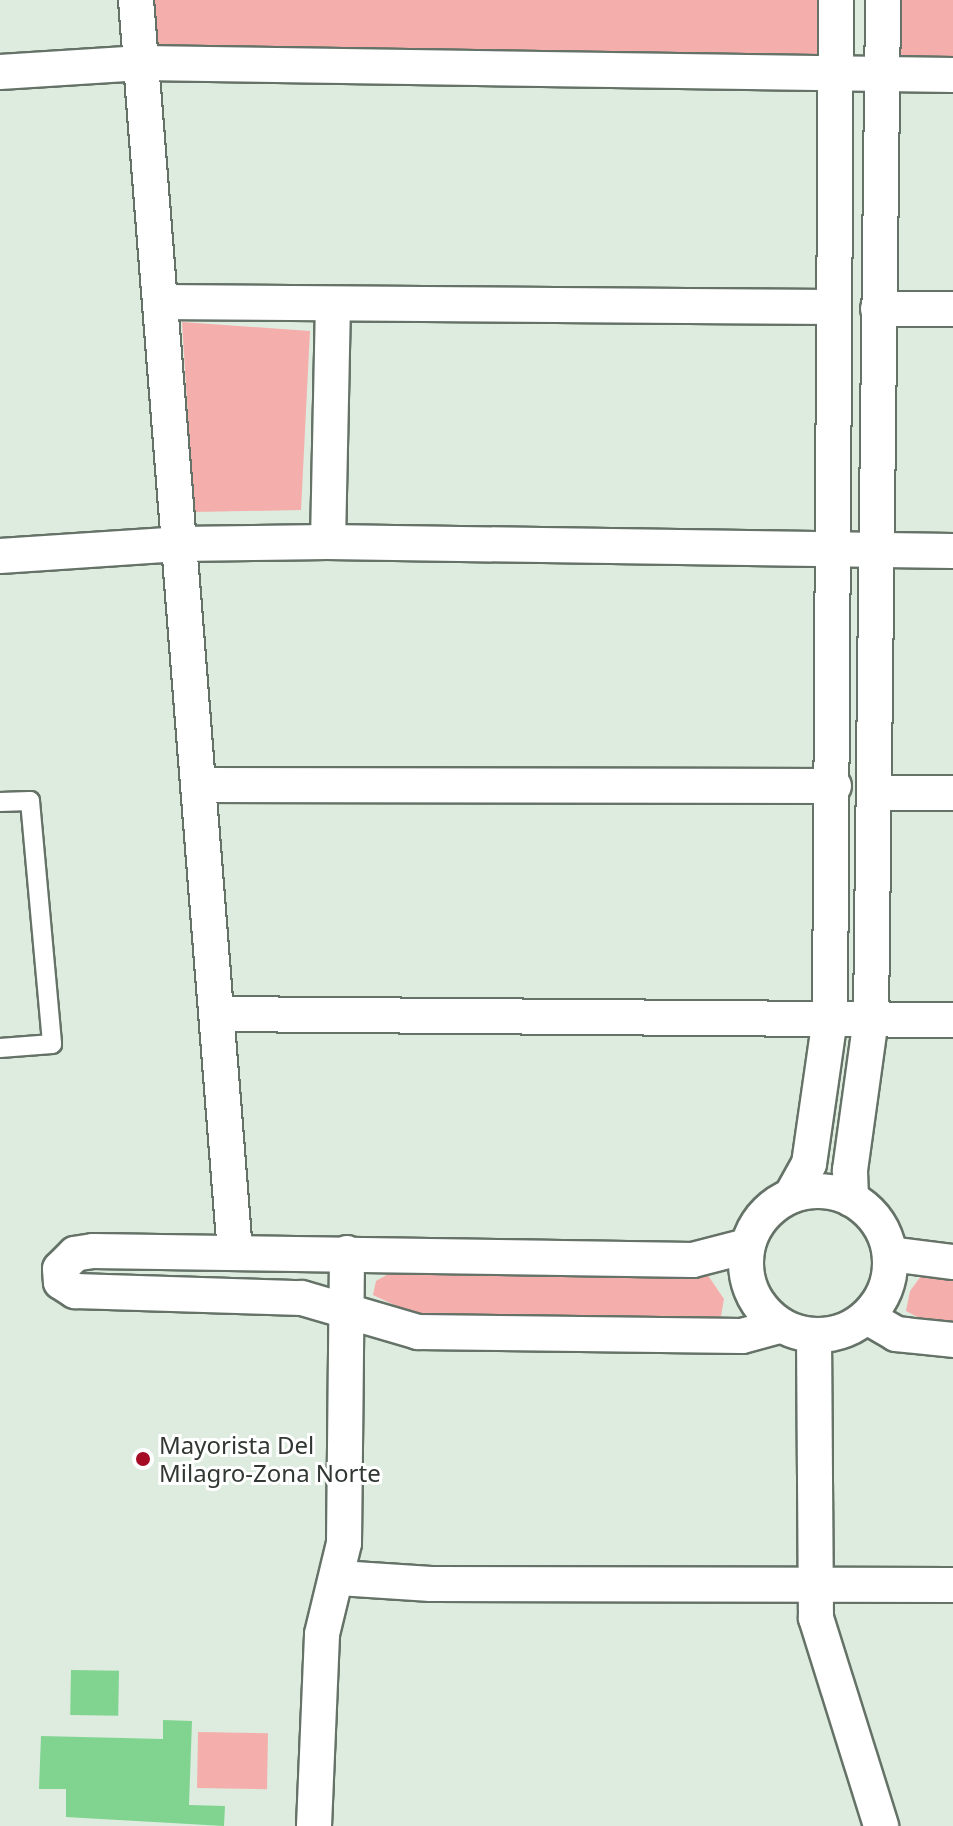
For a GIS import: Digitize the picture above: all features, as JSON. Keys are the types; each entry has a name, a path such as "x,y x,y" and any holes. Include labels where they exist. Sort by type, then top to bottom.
{"street":[{"path":"136,0 235,1252"},
{"path":"780,1326 750,1291 747,1246 756,1225 791,1196 809,1164 830,1018 834,786 832,550 836,0"},
{"path":"851,1199 850,1170 871,1018 883,0"},
{"path":"0,72 142,63 953,75"},
{"path":"160,302 833,307"},
{"path":"328,542 333,304"},
{"path":"878,309 953,309"},
{"path":"0,556 179,544 328,542 953,551"},
{"path":"199,785 834,786"},
{"path":"874,793 953,793"},
{"path":"217,1014 953,1020"},
{"path":"747,1246 693,1260 347,1253 75,1254 60,1269 61,1282 75,1291 302,1298 393,1328 445,1334 742,1336 780,1326 814,1335 848,1330 867,1317 881,1299 890,1254 884,1231 851,1199 814,1191 791,1196"},
{"path":"314,1826 322,1634 339,1578 347,1253"},
{"path":"890,1254 953,1262"},
{"path":"867,1317 896,1334 953,1340"},
{"path":"814,1335 815,1583 821,1644 881,1826"},
{"path":"339,1578 431,1584 953,1585"}],"lane":[{"path":"0,802 30,801 52,1044 0,1048"}],"shaded area":[{"path":"136,0 836,0 835,73 142,63"},
{"path":"883,0 953,0 953,74 883,74"},
{"path":"182,322 310,331 301,510 194,512"},
{"path":"399,1268 705,1271 724,1299 721,1316 707,1324 450,1317 409,1312 373,1295 376,1281"},
{"path":"921,1276 953,1276 953,1321 925,1321 906,1311 910,1291"},
{"path":"198,1732 268,1733 267,1789 197,1788"}],"building":[{"path":"71,1670 119,1671 118,1716 70,1715"},
{"path":"163,1720 192,1721 189,1805 225,1806 224,1826 66,1817 66,1789 39,1789 41,1736 163,1739"}],"place":[{"name":"Mayorista Del Milagro-Zona Norte","path":"143,1459"}]}
